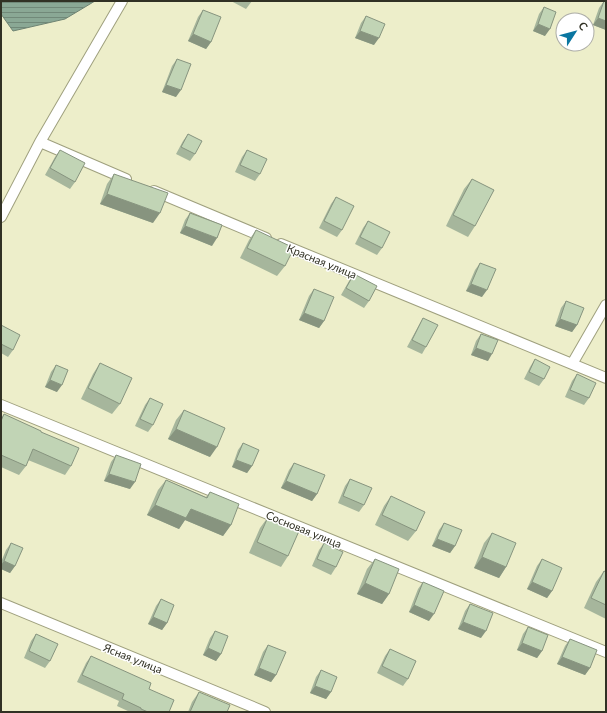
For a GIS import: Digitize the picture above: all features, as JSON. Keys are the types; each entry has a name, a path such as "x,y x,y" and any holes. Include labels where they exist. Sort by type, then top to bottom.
{"street":[{"path":"1,217 40,142 122,1"},
{"name":"Красная улица","path":"40,142 141,186 606,378"},
{"path":"572,364 606,305"},
{"name":"Сосновая улица","path":"1,405 606,652"},
{"name":"Ясная улица","path":"1,603 265,712"}],"shaded area":[{"path":"1,1 95,1 65,19 13,31 1,14"}],"building":[{"path":"604,1 606,2 606,21 598,18"},
{"path":"544,7 556,12 550,29 538,24"},
{"path":"203,10 221,17 211,42 193,34"},
{"path":"366,16 385,24 379,38 360,31"},
{"path":"177,59 191,64 181,90 166,85"},
{"path":"188,134 202,141 195,154 181,147"},
{"path":"60,150 85,163 75,182 50,168"},
{"path":"247,150 267,159 260,174 240,165"},
{"path":"114,174 168,193 160,213 107,194"},
{"path":"472,179 494,190 475,226 453,215"},
{"path":"336,197 354,206 342,230 324,221"},
{"path":"190,213 222,225 217,238 185,226"},
{"path":"368,221 390,232 382,248 360,237"},
{"path":"256,230 294,248 285,266 247,248"},
{"path":"480,263 496,269 487,290 471,284"},
{"path":"354,274 377,286 369,301 346,288"},
{"path":"314,289 334,297 324,321 304,313"},
{"path":"566,301 584,308 577,325 560,319"},
{"path":"423,318 438,325 426,347 412,340"},
{"path":"1,325 20,335 13,350 1,344"},
{"path":"481,334 498,340 492,354 476,348"},
{"path":"535,359 550,367 544,379 529,372"},
{"path":"100,363 132,378 120,404 88,388"},
{"path":"56,365 68,370 62,385 50,380"},
{"path":"577,374 596,383 589,398 570,390"},
{"path":"150,398 163,404 153,425 140,419"},
{"path":"184,410 225,428 217,447 176,429"},
{"path":"4,414 79,448 71,466 33,449 26,466 1,455 1,421"},
{"path":"243,443 259,450 252,466 236,460"},
{"path":"116,455 141,464 135,482 109,474"},
{"path":"294,463 325,475 317,494 286,481"},
{"path":"350,479 372,488 364,505 343,496"},
{"path":"166,480 207,498 210,492 239,504 231,525 191,509 186,518 155,505"},
{"path":"391,496 425,512 416,531 382,515"},
{"path":"268,517 299,531 288,556 257,542"},
{"path":"444,523 462,530 455,546 437,539"},
{"path":"492,533 516,543 506,567 482,557"},
{"path":"11,543 23,548 15,566 4,561"},
{"path":"324,543 343,552 336,567 317,559"},
{"path":"375,559 399,569 389,594 365,583"},
{"path":"542,559 562,568 552,591 532,582"},
{"path":"604,571 606,572 606,605 591,598"},
{"path":"423,582 444,591 434,614 414,605"},
{"path":"161,599 174,605 167,623 153,617"},
{"path":"470,604 493,613 486,631 463,622"},
{"path":"528,627 548,635 542,651 522,643"},
{"path":"215,631 228,636 221,654 208,648"},
{"path":"36,634 58,644 50,661 29,651"},
{"path":"570,639 597,650 590,668 562,657"},
{"path":"268,645 286,652 276,675 259,668"},
{"path":"390,649 416,661 408,679 382,666"},
{"path":"91,656 151,683 149,689 174,700 169,712 148,712 122,699 124,694 82,675"},
{"path":"321,670 337,677 331,692 315,686"},
{"path":"199,692 230,705 227,712 190,712"}]}
